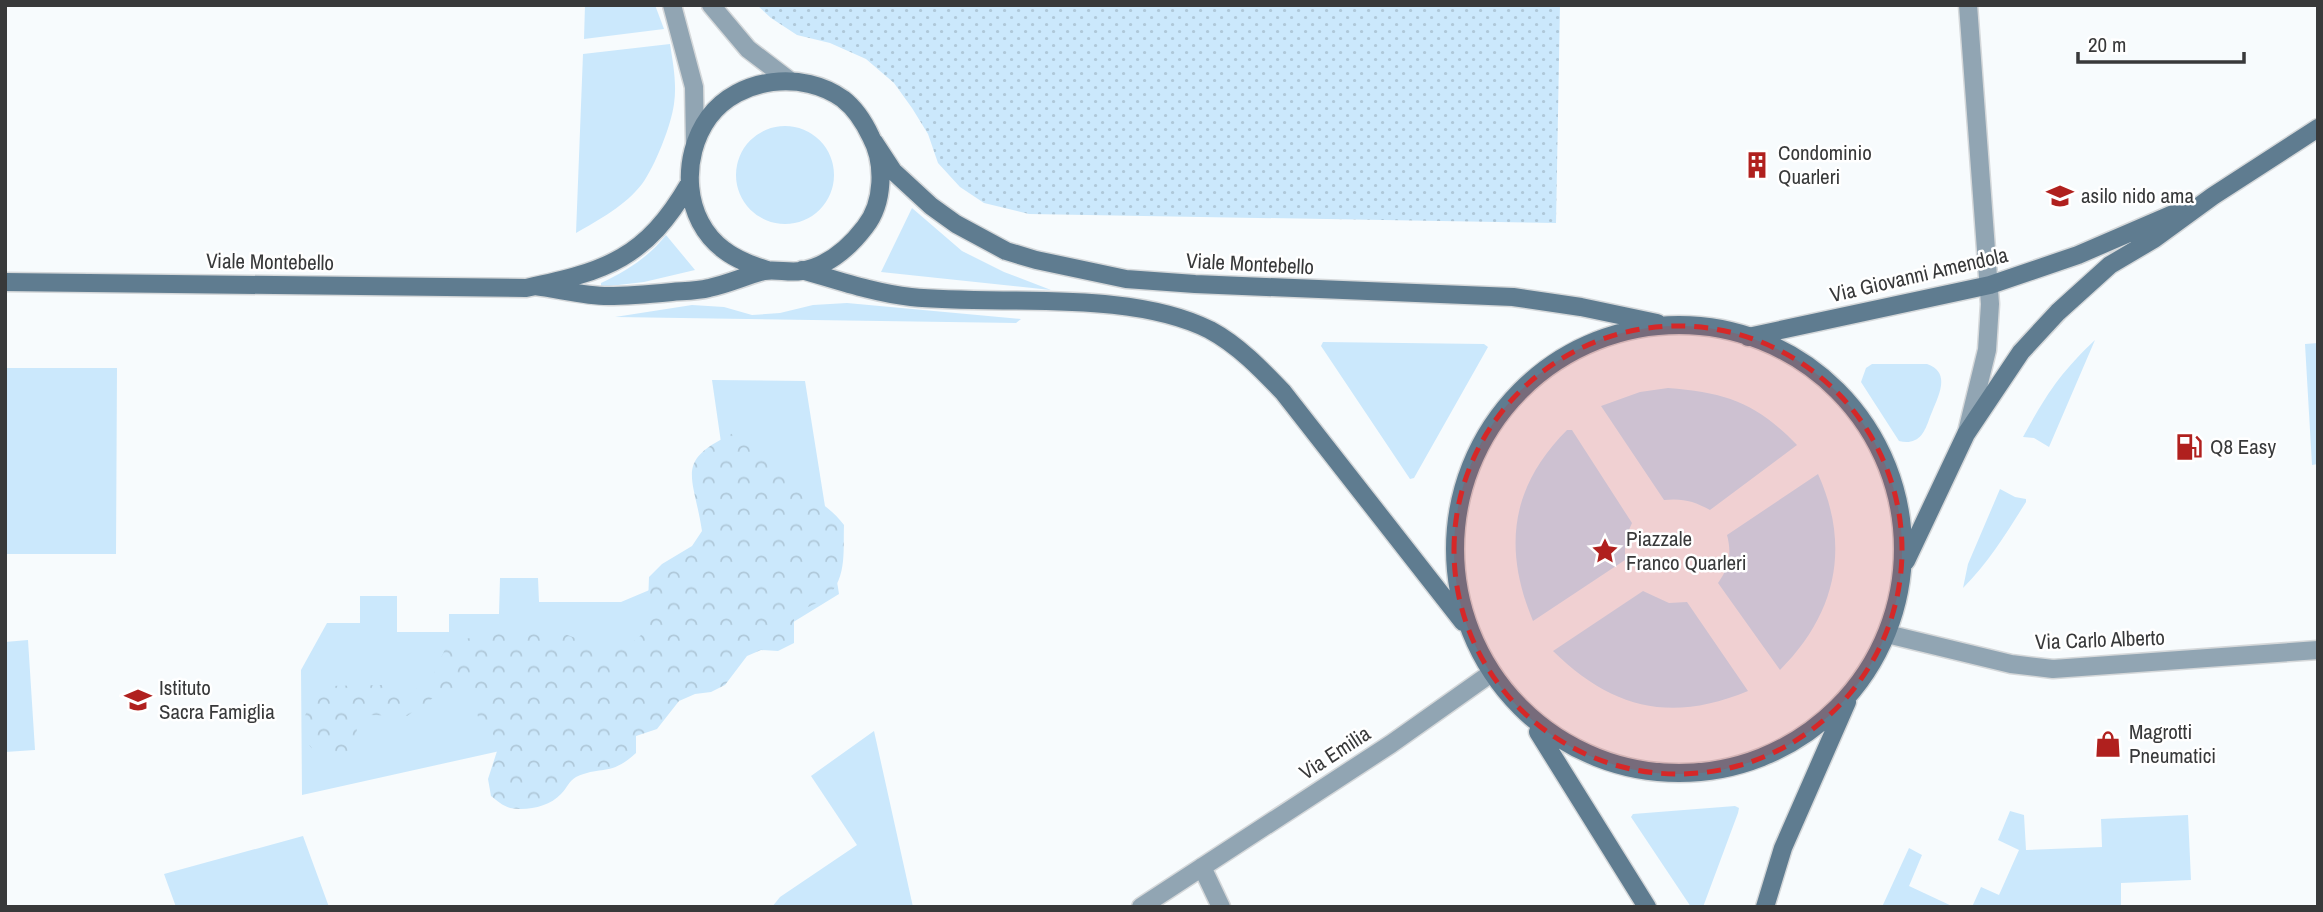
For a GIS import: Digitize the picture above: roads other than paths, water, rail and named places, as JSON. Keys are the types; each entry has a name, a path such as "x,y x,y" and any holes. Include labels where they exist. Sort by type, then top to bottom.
{"street":[{"path":"672,5 694,87 695,143"},
{"path":"711,5 748,48 790,81"},
{"path":"1966,434 1987,350 1990,285 1968,5"},
{"name":"Viale Montebello","path":"767,271 744,262 723,249 706,231 694,208 689,184 690,163 695,143 710,116 732,97 760,84 790,81 819,86 843,99 862,118 893,171 947,218 1006,251 1036,260 1126,279 1513,297 1581,307 1667,325"},
{"name":"Via Giovanni Amendola","path":"1903,567 1966,434 2021,352 2058,312 2110,265 2154,239 2318,128"},
{"name":"Viale Montebello","path":"802,271 829,261 852,245 869,222 879,195 881,168 874,142"},
{"name":"Viale Montebello","path":"5,282 526,288 578,276 610,264 642,246 664,223 689,184"},
{"name":"Via Giovanni Amendola","path":"1748,337 1990,285 2078,255 2213,197"},
{"name":"Viale Montebello","path":"535,286 606,296 650,294 707,289 767,271 802,271 908,296 1119,306 1168,315 1210,331 1252,359 1283,392 1467,627"},
{"path":"1765,907 1783,848 1850,695 1887,634 1903,567 1903,524 1895,482 1878,442 1854,407 1824,377 1788,353 1748,337 1708,327 1667,325 1608,336 1554,362 1509,402 1475,452 1457,509 1454,569 1467,627 1490,674 1509,700 1532,723 1559,742 1622,767 1671,774 1721,770 1769,754 1813,729 1850,695"},
{"name":"Via Carlo Alberto","path":"1887,634 2011,663 2053,669 2318,650"},
{"name":"Via Emilia","path":"1141,907 1402,737 1490,674"},
{"path":"1532,723 1647,907"},
{"path":"1202,867 1222,907"}],"place":[{"name":"Condominio Quarleri","path":"1757,165"},
{"name":"asilo nido ama","path":"2060,196"},
{"name":"Q8 Easy","path":"2189,447"},
{"name":"Piazzale Franco Quarleri","path":"1605,551"},
{"name":"Istituto Sacra Famiglia","path":"138,700"},
{"name":"Magrotti Pneumatici","path":"2108,744"}]}
